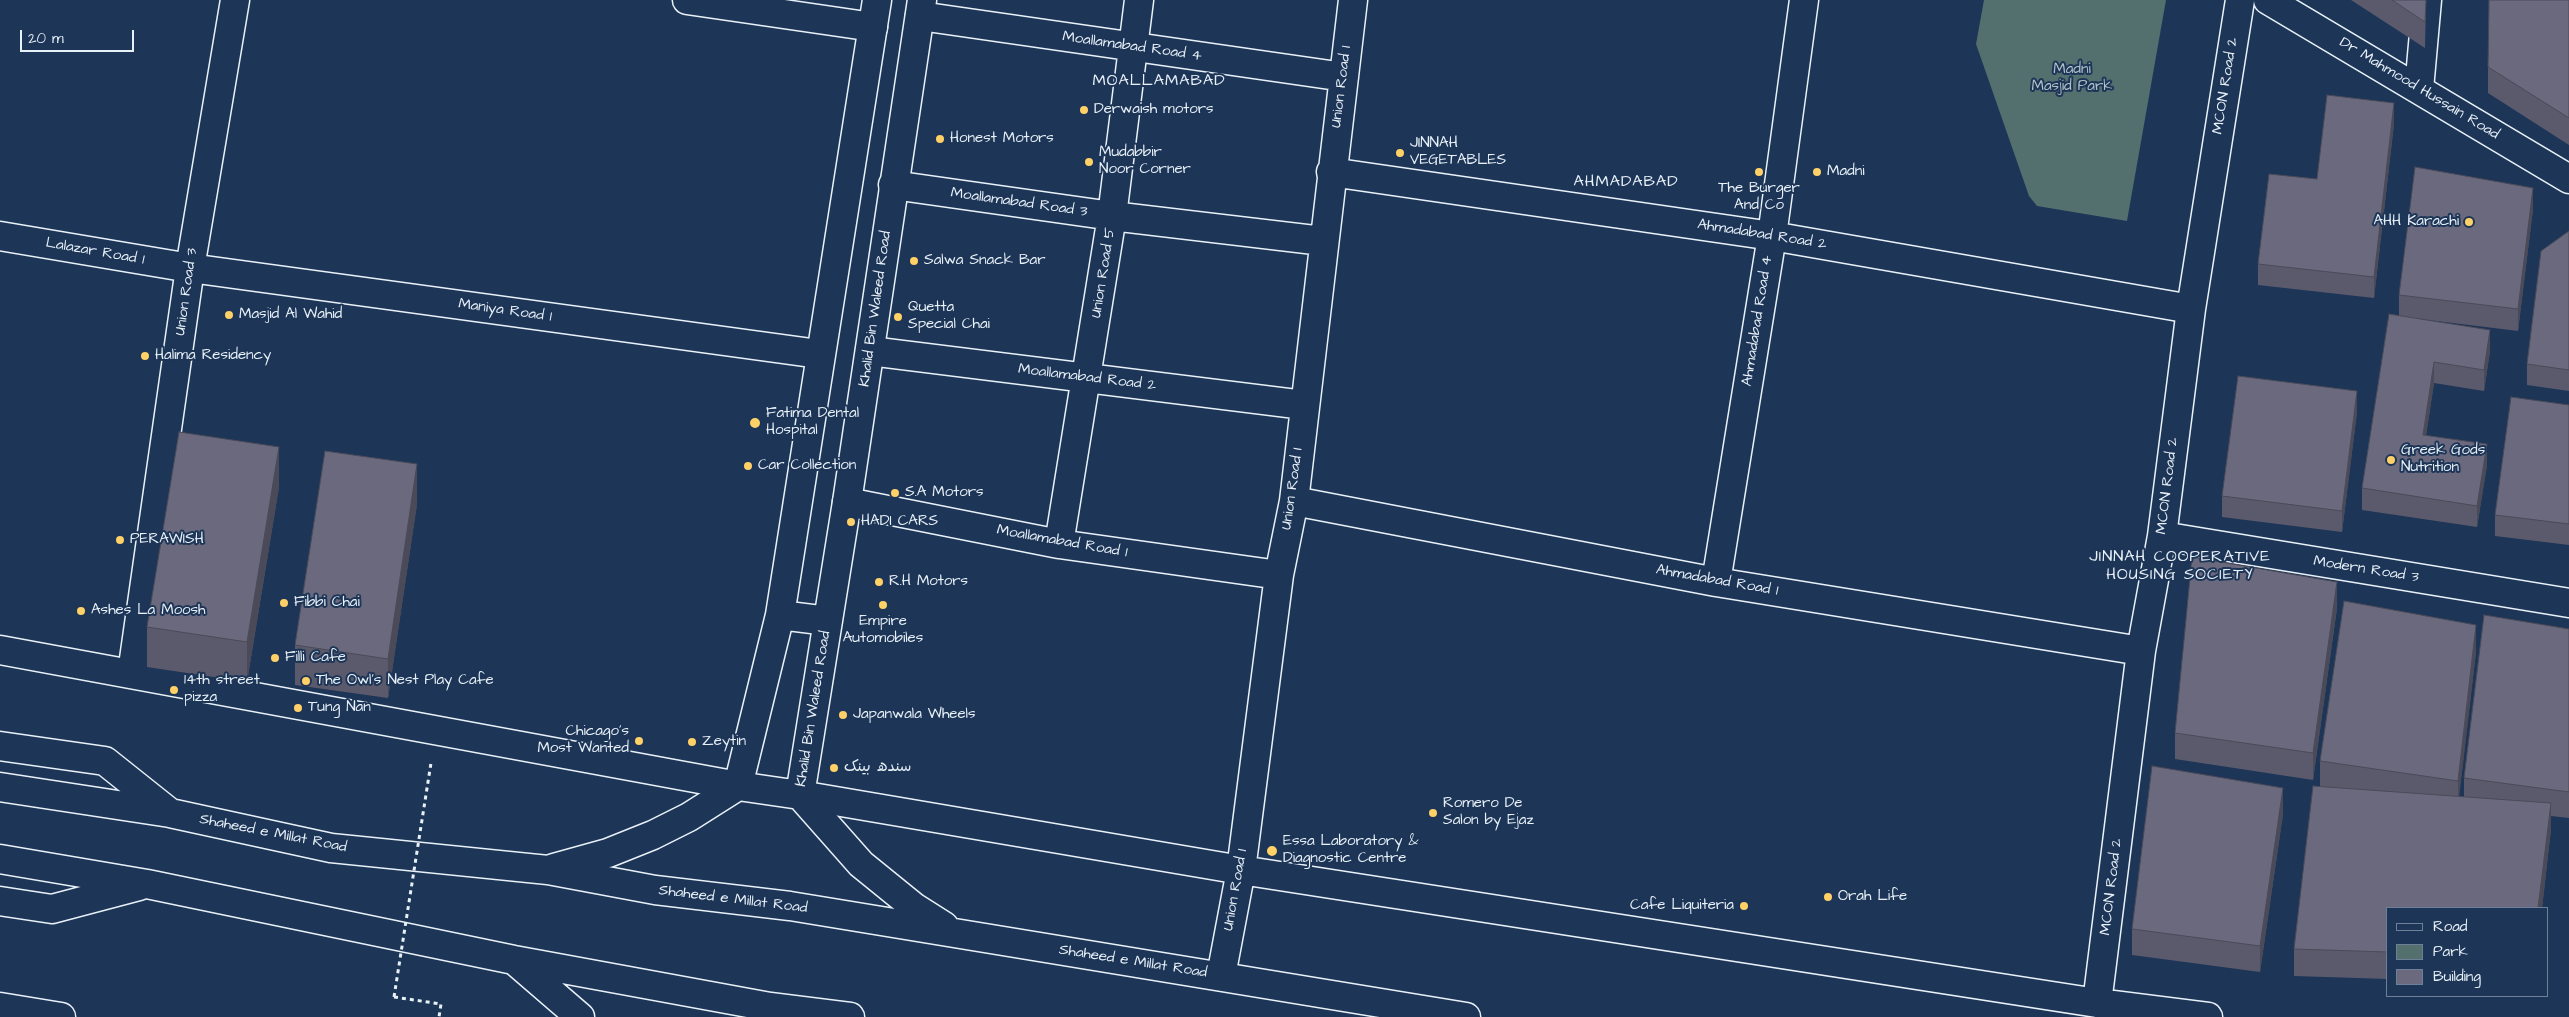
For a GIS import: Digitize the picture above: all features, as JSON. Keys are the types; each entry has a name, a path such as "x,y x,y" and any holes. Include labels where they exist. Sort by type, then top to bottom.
{"street":[{"name":"Union Road 3","path":"132,673 190,268 234,0"},
{"path":"687,0 873,27"},
{"path":"548,870 608,853 653,835 696,813 738,786 780,615 819,354 877,0"},
{"name":"Union Road 5","path":"1059,544 1112,216 1139,0"},
{"name":"Union Road 1","path":"1221,976 1241,870 1279,576 1294,501 1331,172 1353,0"},
{"name":"Ahmadabad Road 4","path":"1716,582 1772,236 1804,0"},
{"name":"MCON Road 2","path":"2097,1003 2141,650 2162,536 2191,309 2240,0"},
{"name":"Dr Mahmood Hussain Road","path":"2268,0 2569,179"},
{"path":"2419,89 2427,0"},
{"name":"Moallamabad Road 4","path":"921,8 1133,47 1344,76"},
{"name":"Khalid Bin Waleed Road","path":"800,795 847,502 921,8"},
{"name":"Ahmadabad Road 2","path":"1331,172 1772,236 2191,309"},
{"name":"Moallamabad Road 3","path":"893,185 1112,216 1323,241"},
{"name":"Lalazar Road 1","path":"0,236 190,268"},
{"name":"Maniya Road 1","path":"190,268 819,354"},
{"name":"Moallamabad Road 2","path":"870,351 1304,405"},
{"name":"Ahmadabad Road 1","path":"1294,501 1716,582 2141,650"},
{"name":"Moallamabad Road 1","path":"847,502 1059,544 1279,576"},
{"name":"Modern Road 3","path":"2162,536 2569,603"},
{"path":"780,615 828,621"},
{"path":"0,650 738,786 1241,870 2097,1003 2208,1017"},
{"path":"0,746 105,761 170,813"},
{"name":"Shaheed e Millat Road","path":"0,787 170,813 331,848 548,870 655,890 790,906 1466,1017"},
{"path":"800,795 861,864 914,907 954,932"},
{"path":"0,860 147,884 514,960 770,1007 850,1017"},
{"path":"0,901 52,909 147,884"},
{"path":"514,960 580,1017"},
{"path":"0,1007 61,1017"}],"path":[{"path":"431,763 394,997 441,1004 439,1017"}],"green space":[{"name":"Madni Masjid Park","path":"1984,0 2166,0 2127,221 2037,206 2029,196 1976,44"}],"building":[{"path":"2392,0 2426,0 2425,22"},
{"path":"2489,0 2569,0 2569,118 2488,67"},
{"path":"2327,95 2394,103 2374,277 2258,264 2269,174 2317,179"},
{"path":"2415,167 2533,188 2518,309 2399,295"},
{"path":"2569,231 2569,370 2527,364 2541,251"},
{"path":"2389,314 2490,330 2484,370 2434,362 2423,435 2487,444 2477,506 2362,488"},
{"path":"2238,376 2357,391 2342,511 2222,496"},
{"path":"2511,397 2569,405 2569,524 2495,515"},
{"path":"179,432 279,447 247,642 147,627"},
{"path":"325,451 417,464 388,659 295,645"},
{"path":"2192,557 2337,582 2313,753 2175,733"},
{"path":"2344,601 2476,625 2458,781 2320,761"},
{"path":"2484,615 2569,629 2569,792 2464,778"},
{"path":"2152,766 2283,788 2260,946 2132,929"},
{"path":"2313,786 2551,803 2538,907 2386,907 2386,952 2294,949"}],"place":[{"name":"Derwaish motors","path":"1084,110"},
{"name":"Honest Motors","path":"940,139"},
{"name":"JINNAH VEGETABLES","path":"1400,153"},
{"name":"Mudabbir Noor Corner","path":"1089,162"},
{"name":"The Burger And Co","path":"1759,172"},
{"name":"Madni","path":"1817,172"},
{"name":"AHH Karachi","path":"2469,222"},
{"name":"Salwa Snack Bar","path":"914,261"},
{"name":"Masjid Al Wahid","path":"229,315"},
{"name":"Quetta Special Chai","path":"898,317"},
{"name":"Halima Residency","path":"145,356"},
{"name":"Fatima Dental Hospital","path":"755,423"},
{"name":"Greek Gods Nutrition","path":"2391,460"},
{"name":"Car Collection","path":"748,466"},
{"name":"S.A Motors","path":"895,493"},
{"name":"HADI CARS","path":"851,522"},
{"name":"PERAWISH","path":"120,540"},
{"name":"R.H Motors","path":"879,582"},
{"name":"Fibbi Chai","path":"284,603"},
{"name":"Empire Automobiles","path":"883,605"},
{"name":"Ashes La Moosh","path":"81,611"},
{"name":"Filli Cafe","path":"275,658"},
{"name":"The Owl’s Nest Play Cafe","path":"306,681"},
{"name":"14th street pizza","path":"174,690"},
{"name":"Tung Nan","path":"298,708"},
{"name":"Japanwala Wheels","path":"843,715"},
{"name":"Chicago’s Most Wanted","path":"639,741"},
{"name":"Zeytin","path":"692,742"},
{"name":"سندھ بینک","path":"834,768"},
{"name":"Romero De Salon by Ejaz","path":"1433,813"},
{"name":"Essa Laboratory & Diagnostic Centre","path":"1272,851"},
{"name":"Orah Life","path":"1828,897"},
{"name":"Cafe Liquiteria","path":"1744,906"}],"district":[{"name":"MOALLAMABAD","path":"1159,82"},
{"name":"AHMADABAD","path":"1626,183"},
{"name":"JINNAH COOPERATIVE HOUSING SOCIETY","path":"2180,567"}]}
